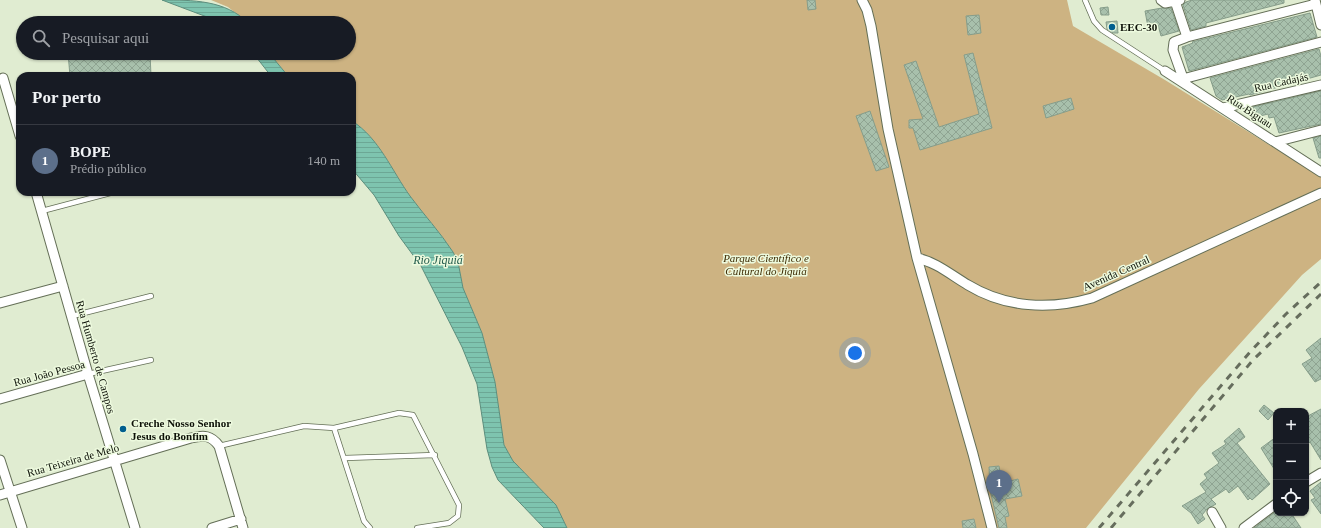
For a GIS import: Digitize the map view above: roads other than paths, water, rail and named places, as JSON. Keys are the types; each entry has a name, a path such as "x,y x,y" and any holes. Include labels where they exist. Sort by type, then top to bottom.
{"street":[{"path":"862,0 867,10 871,26 888,128 917,258 971,447 992,528"},
{"path":"1161,0 1165,3 1178,1 1187,37"},
{"path":"1321,25 1316,2 1187,37 1174,42 1172,46 1181,79 1321,42"},
{"name":"Rua Biguau","path":"1165,71 1181,79 1321,172"},
{"path":"3,78 16,122"},
{"name":"Rua Cadajás","path":"1223,108 1321,85"},
{"path":"1275,142 1321,130"},
{"name":"Avenida Central","path":"917,258 927,260 941,267 969,286 1007,301 1038,306 1075,303 1092,298 1321,193"},
{"name":"Rua Humberto de Campos","path":"37,196 88,374 135,528"},
{"path":"0,303 63,286"},
{"name":"Rua João Pessoa","path":"0,399 88,374"},
{"name":"Rua Teixeira de Melo","path":"0,495 199,436 210,437 219,446"},
{"path":"212,528 242,523 219,446"},
{"path":"0,460 22,528"},
{"path":"1309,480 1321,473"},
{"path":"1244,528 1273,507"},
{"path":"1212,512 1221,528"}],"lane":[{"path":"1085,0 1094,21 1102,30 1165,71"},
{"path":"42,211 99,196"},
{"path":"72,316 151,296"},
{"name":"Rua João Pessoa","path":"88,374 151,360"},
{"path":"219,446 304,426 334,428 399,413 409,414 416,418 458,500 459,505 458,516 449,523 418,528"},
{"path":"334,428 345,458 364,522 370,528"},
{"path":"345,458 435,455"}],"water":[{"path":"162,0 185,0 208,3 230,10 240,16 204,16"},
{"path":"258,60 275,60 285,72 268,72"},
{"name":"Rio Jiquiá","path":"356,124 370,136 410,196 443,237 453,252 458,262 463,288 482,333 495,382 504,445 513,461 556,505 567,528 544,528 498,480 492,467 487,449 477,384 462,347 421,266 399,236 374,195 356,174"}],"railway":[{"path":"1099,528 1250,352 1286,314 1321,282"},
{"path":"1111,528 1253,360 1321,294"}],"place":[{"name":"EEC-30","path":"1112,27"},
{"name":"Creche Nosso Senhor Jesus do Bonfim","path":"123,429"},
{"name":"BOPE","path":"999,503"}],"park label":[{"name":"Parque Científico e Cultural do Jiquiá","path":"766,264"}]}
